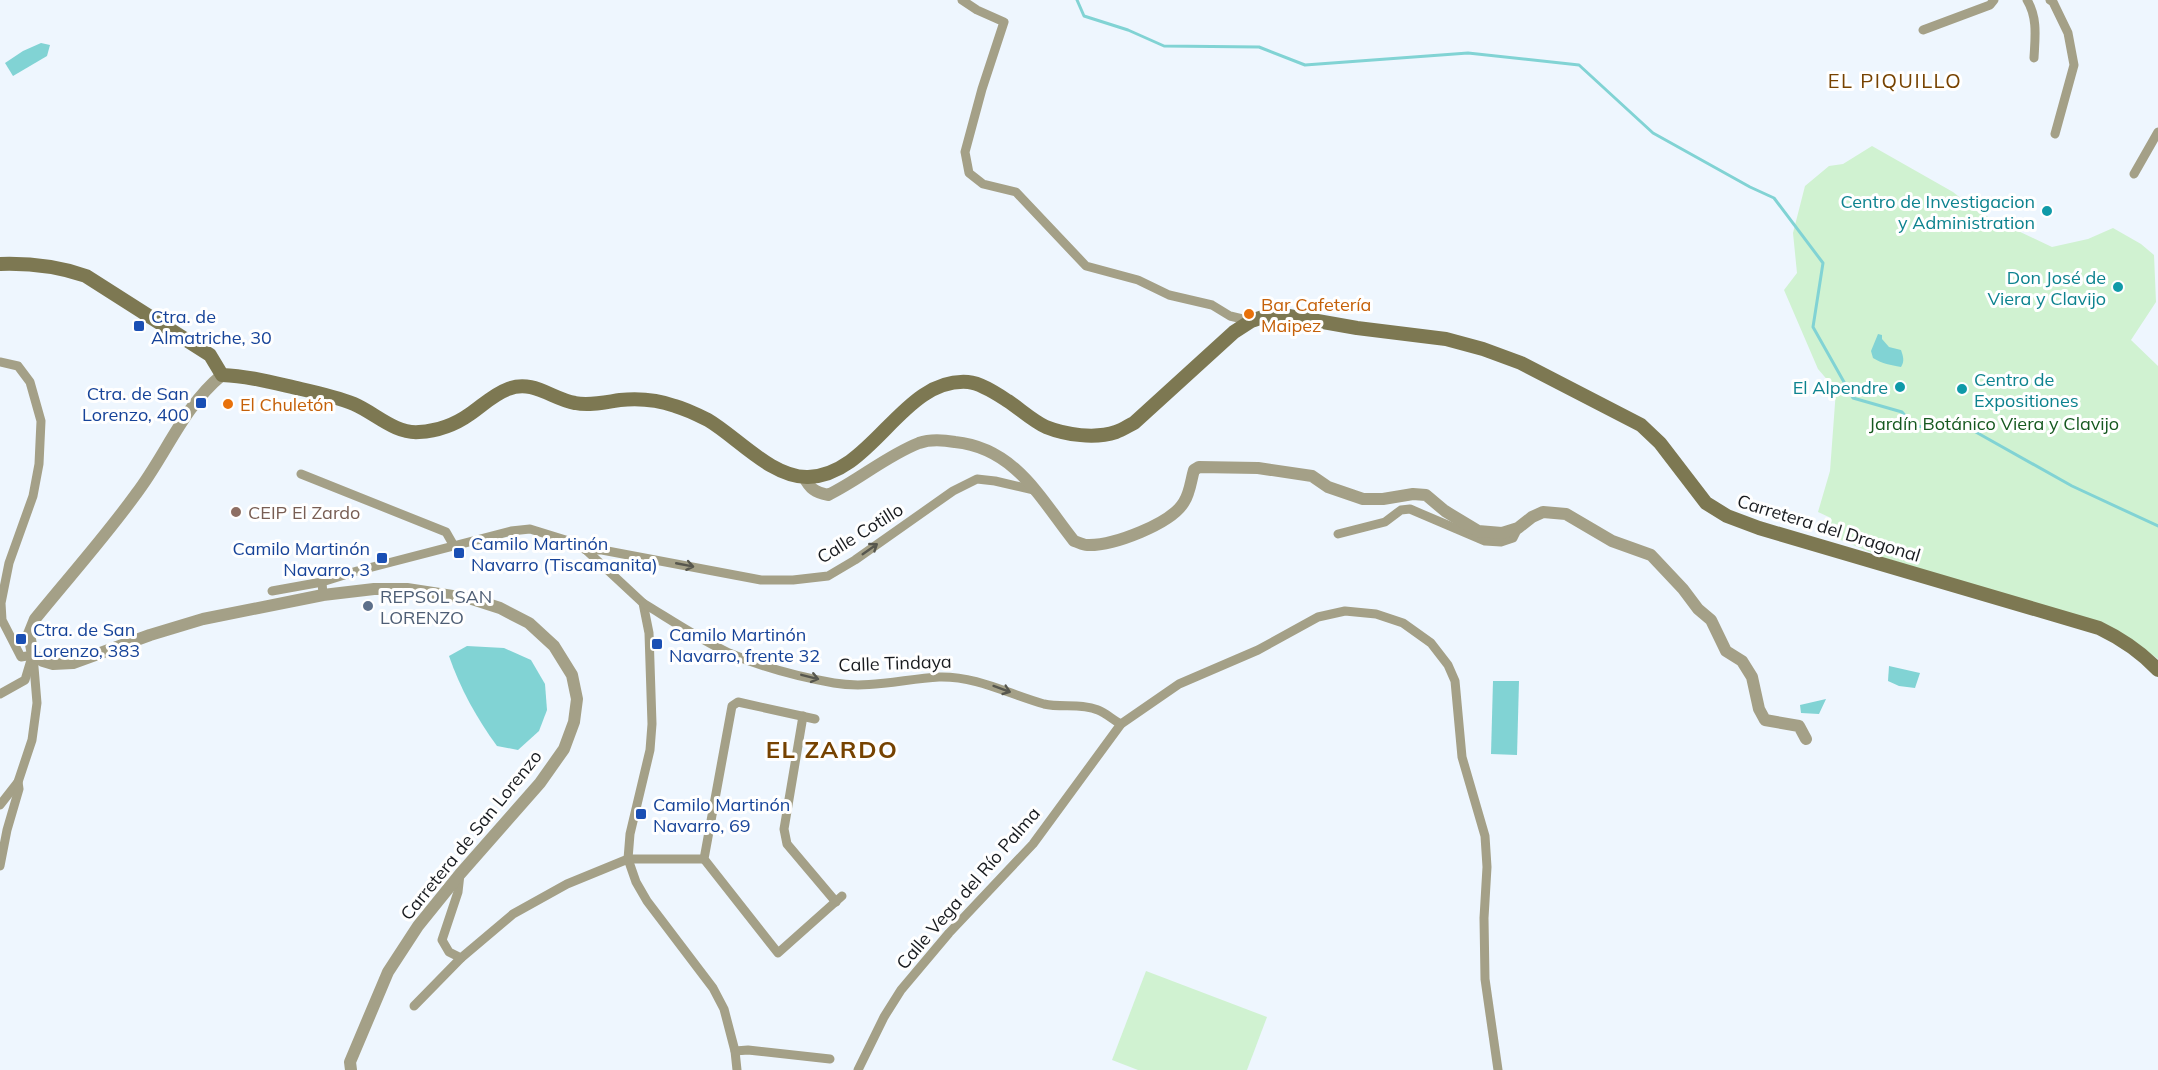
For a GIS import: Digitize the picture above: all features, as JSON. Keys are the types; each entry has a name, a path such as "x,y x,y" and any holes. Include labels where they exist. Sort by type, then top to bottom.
{"main road":[{"path":"0,264 30,263 52,266 86,276 210,355 222,375 245,376 339,398 357,405 395,427 416,433 443,428 467,416 494,396 523,385 539,388 560,399 578,404 646,399 676,406 708,421 762,460 786,473 804,477"},
{"name":"Carretera del Dragonal","path":"804,477 820,476 839,468 854,458 927,392 949,382 971,382 997,394 1046,426 1072,434 1096,435 1116,432 1134,423 1234,332 1251,321 1266,316 1289,316 1357,328 1446,339 1521,363 1641,424 1660,443 1706,503 1727,516 1759,528 2099,628 2120,638 2147,658 2158,670"}],"street":[{"path":"962,0 977,10 1004,22 965,152 969,173 983,183 1016,192 1086,266 1138,280 1169,295 1212,305 1230,316 1251,321"},
{"path":"1923,30 1990,5 1994,0"},
{"path":"2027,0 2033,9 2036,26 2034,58"},
{"path":"2050,0 2068,33 2074,65 2055,134"},
{"path":"2133,174 2158,132"},
{"path":"0,362 18,366 30,382 41,421 39,464 33,496 9,563 1,603 2,621 21,657 33,655"},
{"path":"0,805 18,782 33,740 37,703 29,634 35,619 137,493 185,416 206,388 222,375"},
{"path":"804,477 809,488 828,495 921,442 940,440 968,443 993,452 1020,471 1074,541 1086,545 1115,541 1160,523 1185,501 1194,470 1199,467 1258,468 1312,476 1328,487 1363,499 1425,495 1445,511 1478,531 1502,533 1518,528 1543,512 1566,514 1612,541 1651,555 1683,589 1698,609 1711,620 1726,651 1742,662 1752,677 1759,709 1765,720 1799,726 1806,739"},
{"path":"301,474 446,532 454,546"},
{"name":"Calle Cotillo","path":"586,550 624,554 761,580 793,580 828,576 953,491 977,479 1034,490"},
{"path":"1338,534 1385,522 1401,510 1410,509 1485,541 1501,542 1513,538 1518,528"},
{"path":"272,591 322,582 511,531 530,529 572,542 586,550"},
{"name":"Calle Tindaya","path":"586,550 643,603 703,640 762,665 835,683 852,684 938,677 977,680 1048,705 1099,710 1121,724"},
{"path":"322,582 323,595"},
{"name":"Carretera de San Lorenzo","path":"33,655 43,662 53,664 74,663 150,635 203,619 323,595 374,589 408,589 472,599 500,608 530,623 554,646 572,675 577,699 574,722 564,748 540,783 418,926 388,972 350,1062 351,1070"},
{"path":"643,603 649,633 652,724 650,750 630,834 628,859 636,882 647,901 713,988 724,1010 735,1052 737,1070"},
{"name":"Calle Vega del Río Palma","path":"858,1070 884,1017 901,990 949,933 1033,843 1121,724 1179,684 1258,650 1318,617 1345,611 1376,614 1403,623 1431,643 1448,664 1455,681 1462,757 1485,836 1487,867 1484,918 1485,979 1498,1070"},
{"path":"0,694 25,680 33,655"},
{"path":"802,716 784,829 788,844 839,899 778,953 704,859 732,706 738,702 802,716 815,719"},
{"path":"0,866 7,830 19,789 18,782"},
{"path":"414,1006 461,958 513,914 567,884 628,859 704,859"},
{"path":"460,874 458,892 442,940 449,952 461,958"},
{"path":"735,1052 748,1050 830,1059"}],"green space":[{"name":"Jardín Botánico Viera y Clavijo","path":"1872,146 1953,192 1978,212 2052,247 2088,239 2113,228 2141,244 2154,255 2156,302 2131,340 2158,366 2158,659 2118,631 1882,557 1831,536 1831,518 1818,512 1830,471 1836,390 1818,369 1784,290 1797,273 1793,233 1805,186 1829,166 1843,164"},
{"path":"1146,971 1267,1017 1247,1070 1138,1070 1112,1060"}],"water":[{"path":"41,43 50,45 47,56 13,76 5,63"},
{"path":"1878,334 1882,335 1882,339 1889,347 1901,350 1903,361 1901,367 1873,358 1871,351"},
{"path":"467,646 504,648 531,660 545,684 547,710 539,731 518,750 497,746 464,691 449,656"},
{"path":"1889,666 1920,673 1915,688 1899,686 1888,681"},
{"path":"1493,681 1519,681 1517,755 1491,754"},
{"path":"1826,699 1819,714 1801,713 1800,705"}],"waterway":[{"path":"1077,0 1084,16 1128,30 1164,46 1259,47 1305,65 1468,53 1579,65 1653,133 1774,198 1823,263 1813,327 1853,398 1902,412 1914,426 1974,431 2072,486 2158,526"}],"place":[{"name":"Centro de Investigacion y Administration","path":"2047,211"},
{"name":"Don José de Viera y Clavijo","path":"2118,287"},
{"name":"Bar Cafetería Maipez","path":"1249,314"},
{"name":"Ctra. de Almatriche, 30","path":"139,326"},
{"name":"El Alpendre","path":"1900,387"},
{"name":"Centro de Expositiones","path":"1962,389"},
{"name":"Ctra. de San Lorenzo, 400","path":"201,403"},
{"name":"El Chuletón","path":"228,404"},
{"name":"CEIP El Zardo","path":"236,512"},
{"name":"Camilo Martinón Navarro (Tiscamanita)","path":"459,553"},
{"name":"Camilo Martinón Navarro, 3","path":"382,558"},
{"name":"REPSOL SAN LORENZO","path":"368,606"},
{"name":"Ctra. de San Lorenzo, 383","path":"21,639"},
{"name":"Camilo Martinón Navarro, frente 32","path":"657,644"},
{"name":"Camilo Martinón Navarro, 69","path":"641,814"}],"district":[{"name":"EL PIQUILLO","path":"1895,80"},
{"name":"EL ZARDO","path":"832,749"}]}
